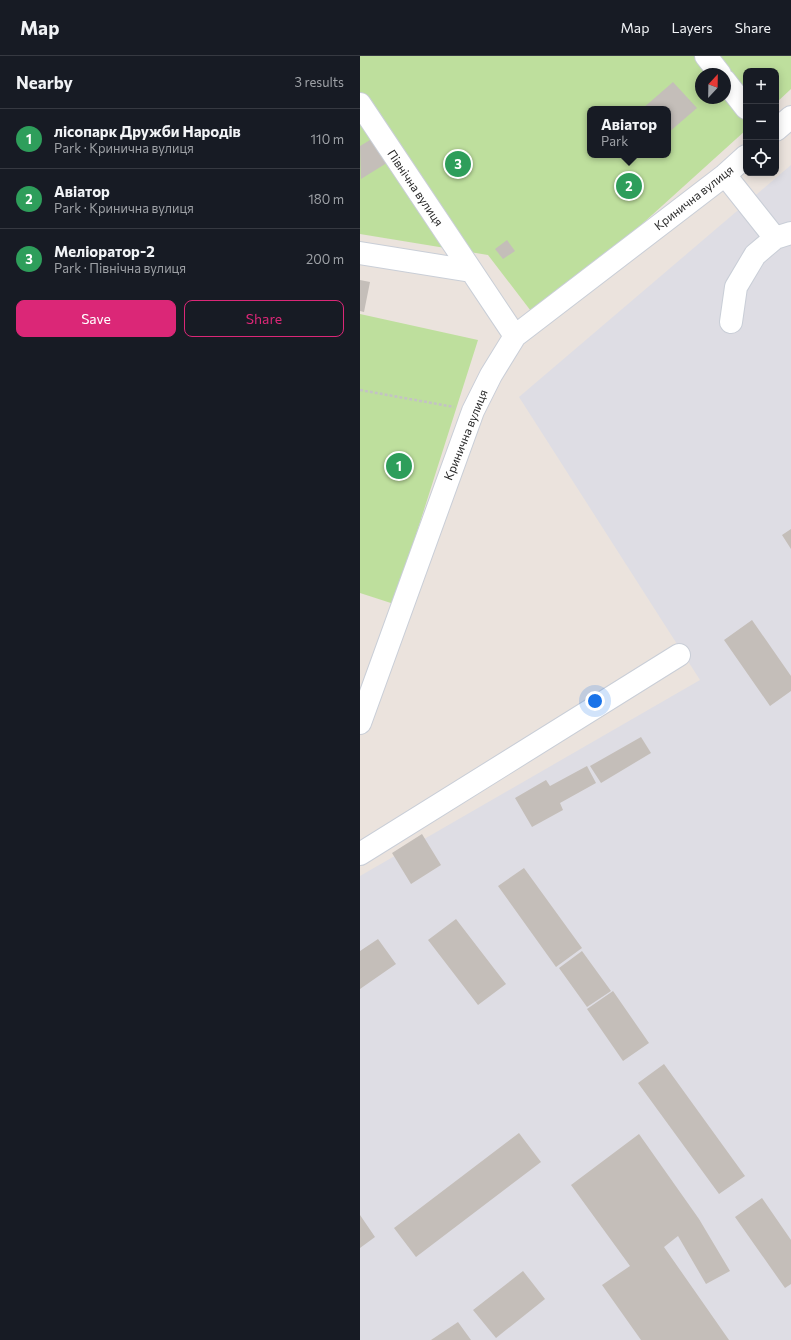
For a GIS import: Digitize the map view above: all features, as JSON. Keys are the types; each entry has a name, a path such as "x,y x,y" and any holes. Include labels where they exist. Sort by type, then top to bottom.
{"street":[{"path":"706,56 715,68"},
{"path":"731,89 743,104"},
{"name":"Північна вулиця","path":"360,104 515,336"},
{"path":"779,127 791,117"},
{"name":"Кринична вулиця","path":"360,723 473,411 491,375 515,336 725,175 743,159"},
{"path":"725,175 783,236 755,255 736,287 731,322"},
{"path":"360,253 471,271"},
{"path":"360,854 679,655"}],"path":[{"path":"360,390 473,411"}],"shaded area":[{"path":"791,165 791,1340 360,1340 360,876 700,680 519,397"}],"green space":[{"path":"360,56 791,56 791,89 779,100 779,68 743,68 743,133 537,319 488,255 360,234"},
{"path":"360,314 478,340 394,604 360,593"}],"building":[{"path":"673,82 697,108 671,130 671,106 645,106"},
{"path":"375,137 390,161 361,179 360,146"},
{"path":"507,240 515,251 503,259 495,249"},
{"path":"360,280 370,282 364,312 360,311"},
{"path":"791,529 791,549 782,535"},
{"path":"752,620 791,676 791,691 770,706 724,640"},
{"path":"641,737 651,753 601,783 590,766"},
{"path":"587,766 596,783 560,803 563,810 532,827 515,798 546,780 550,786"},
{"path":"422,834 441,865 411,884 392,853"},
{"path":"524,868 582,948 556,967 498,886"},
{"path":"456,919 506,984 478,1005 428,940"},
{"path":"378,939 396,964 360,989 360,951"},
{"path":"582,951 611,991 587,1007 559,968"},
{"path":"613,991 649,1043 623,1061 587,1009"},
{"path":"664,1064 745,1176 719,1194 638,1083"},
{"path":"519,1133 541,1162 416,1257 394,1228"},
{"path":"639,1134 699,1219 730,1271 706,1284 678,1236 664,1247 729,1340 641,1340 602,1285 630,1266 571,1185"},
{"path":"762,1198 791,1240 791,1284 785,1288 735,1217"},
{"path":"360,1215 375,1237 360,1248"},
{"path":"523,1271 545,1299 496,1338 473,1310"},
{"path":"458,1322 471,1340 431,1340"}],"place":[{"name":"Меліоратор-2","path":"458,164"},
{"name":"Авіатор","path":"629,186"},
{"name":"лісопарк Дружби Народів","path":"399,466"}]}
